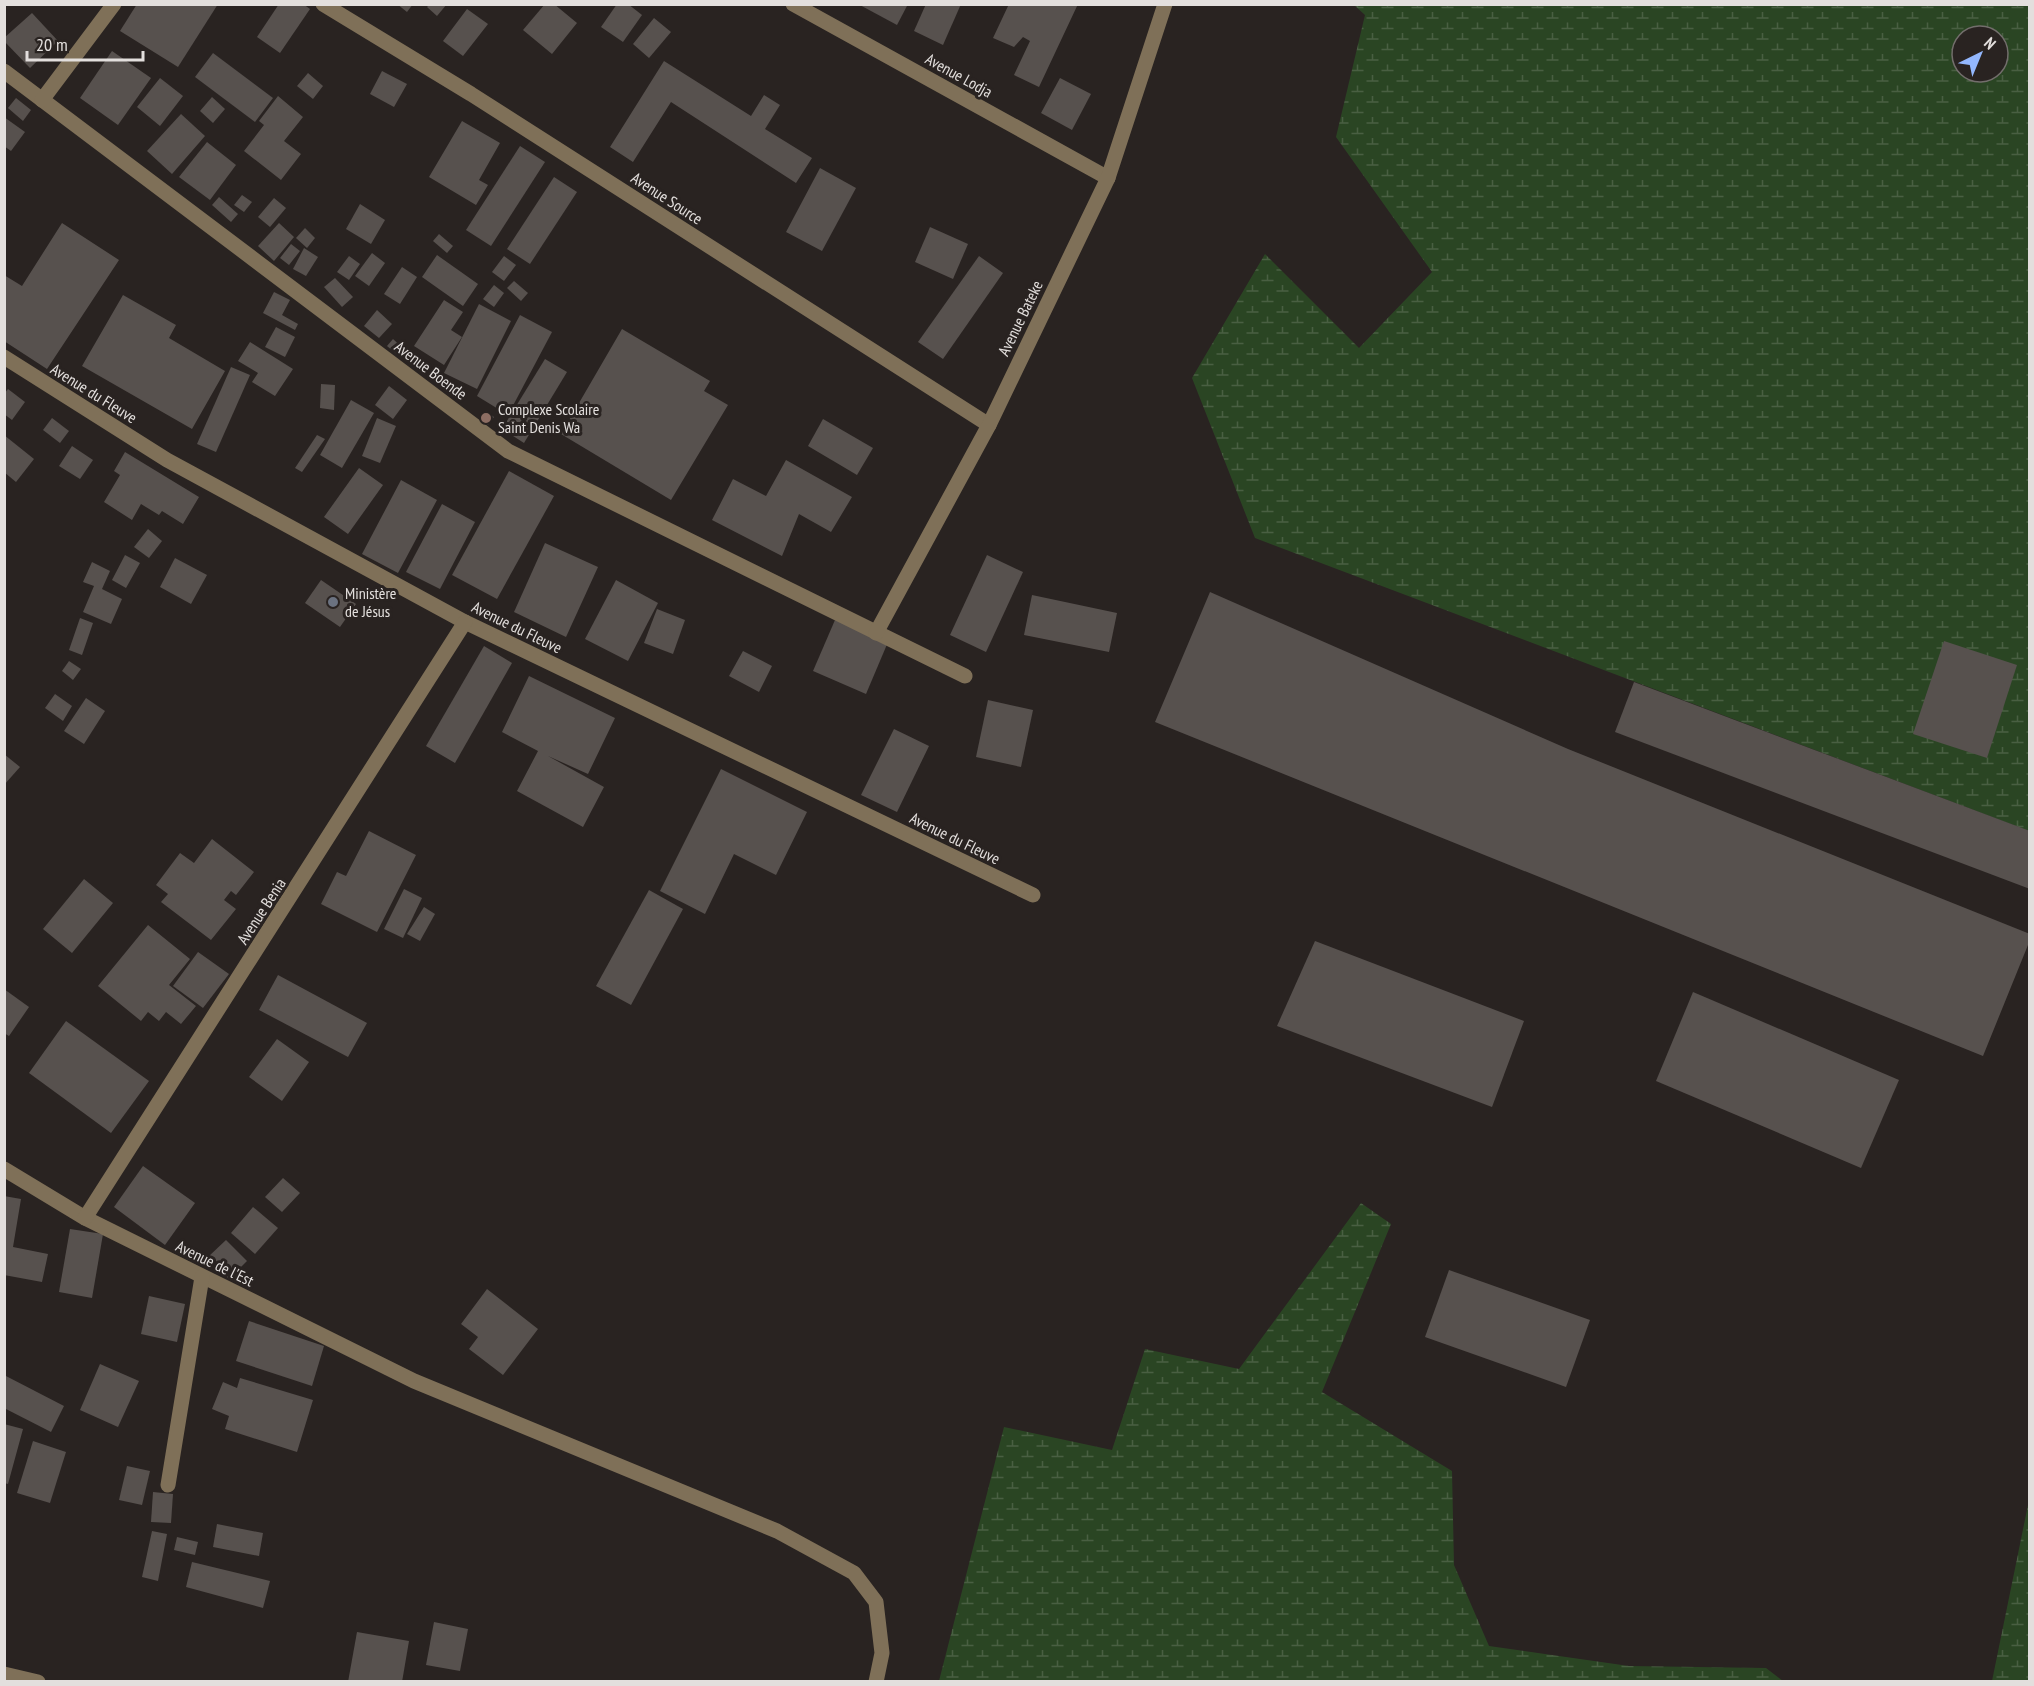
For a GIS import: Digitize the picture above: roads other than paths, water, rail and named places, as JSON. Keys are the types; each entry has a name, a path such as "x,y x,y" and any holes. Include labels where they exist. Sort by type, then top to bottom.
{"street":[{"path":"42,100 114,4"},
{"name":"Avenue Source","path":"324,4 471,94 988,425"},
{"name":"Avenue Lodja","path":"794,4 1108,178"},
{"name":"Avenue Bateke","path":"876,633 988,425 1108,178 1165,4"},
{"name":"Avenue Boende","path":"4,71 508,451 965,676"},
{"name":"Avenue du Fleuve","path":"4,357 167,460 465,622 1033,895"},
{"name":"Avenue Benia","path":"85,1218 465,622"},
{"name":"Avenue de l'Est","path":"4,1169 85,1218 414,1381 777,1531 854,1573 876,1602 882,1653 876,1682"},
{"path":"168,1485 202,1277"},
{"path":"4,1674 38,1682"}],"place":[{"name":"Complexe Scolaire Saint Denis Wa","path":"486,418"},
{"name":"Ministère de Jésus","path":"333,602"}]}
